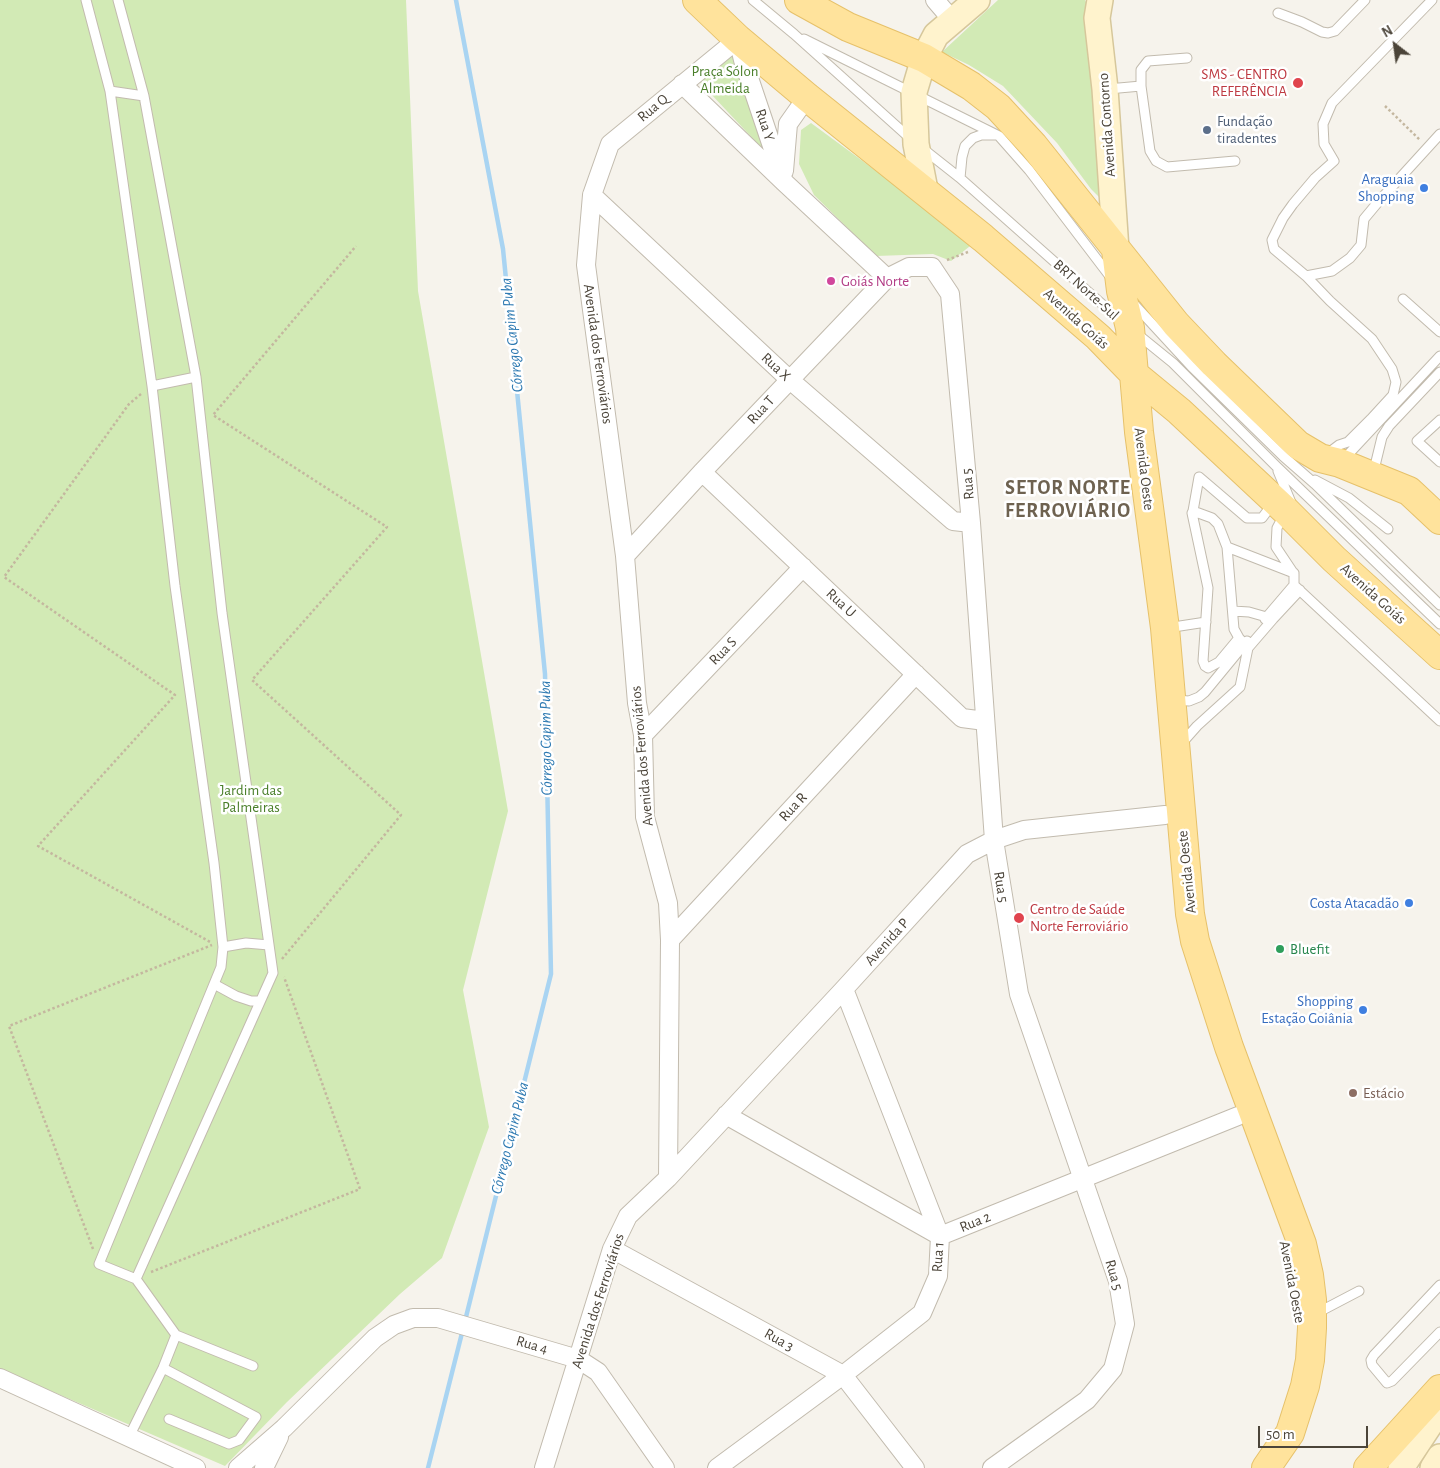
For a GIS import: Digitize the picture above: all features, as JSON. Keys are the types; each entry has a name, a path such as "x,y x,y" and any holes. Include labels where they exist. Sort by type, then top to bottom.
{"main road":[{"name":"Avenida Goiás","path":"697,0 738,39 807,97 990,243 1098,337 1125,365 1179,411 1287,512 1334,559 1440,656"},
{"path":"799,0 834,14 848,27 924,58 971,86 998,106 1034,146 1176,324 1214,364 1298,445 1321,465 1372,476 1409,491 1440,520"},
{"path":"925,190 916,144 914,92 924,58 936,35 977,0"},
{"name":"Avenida Contorno","path":"1095,6 1105,89 1116,250"},
{"name":"Avenida Oeste","path":"1116,250 1121,291 1130,328 1125,365 1175,916 1189,981 1238,1116 1278,1218 1291,1262 1301,1328 1292,1383 1260,1451 1264,1466"},
{"name":"Avenida Oeste","path":"1125,365 1139,432 1165,628 1190,914 1195,941 1229,1047 1302,1244 1310,1275 1312,1316 1310,1360 1305,1386 1290,1433 1264,1466"},
{"path":"1139,432 1151,418 1161,413 1179,411"},
{"path":"1368,1468 1440,1389"},
{"path":"1401,1468 1440,1409"},
{"path":"1433,1468 1440,1457"}],"street":[{"path":"935,0 953,21"},
{"name":"Rua Q","path":"592,195 610,144 738,39"},
{"name":"Rua Y","path":"738,39 743,60 784,182"},
{"name":"Rua Y","path":"682,84 887,278"},
{"name":"Rua Y","path":"784,182 785,139 788,124 807,97"},
{"name":"Rua X","path":"592,195 790,380 953,521 971,523"},
{"name":"Avenida dos Ferroviários","path":"544,1468 612,1249 628,1216 668,1178 670,940 668,903 645,817 643,735 637,703 625,556 586,265 592,195"},
{"name":"Rua T","path":"625,556 702,472 887,278 909,267 932,267"},
{"name":"Rua 5","path":"932,267 950,294 971,523 994,840 1019,994 1118,1281 1125,1324 1113,1369 1087,1400 992,1468"},
{"name":"Rua U","path":"702,472 962,718 985,721"},
{"name":"Rua S","path":"643,735 803,567"},
{"name":"Rua R","path":"670,940 916,674"},
{"name":"Avenida P","path":"668,1178 844,990 967,854 994,840 1024,830 1165,815"},
{"name":"Rua 1","path":"717,1468 843,1375 922,1312 938,1276 940,1236 844,990"},
{"name":"Rua 2","path":"726,1115 940,1236 1238,1116"},
{"name":"Rua 3","path":"612,1249 843,1375 915,1468"},
{"name":"Rua 4","path":"238,1468 284,1428 375,1338 394,1326 414,1318 438,1318 578,1359 598,1372 665,1468"},
{"path":"0,1378 196,1468"},
{"path":"264,1468 284,1428"}],"lane":[{"path":"86,0 110,91 152,386 175,586 214,863 223,947 221,966 214,984 99,1264 136,1279 176,1335 253,1366"},
{"path":"118,0 144,96 196,377 222,614 273,973 136,1279"},
{"path":"752,0 794,34"},
{"path":"1278,13 1328,33 1335,31 1365,0"},
{"path":"1321,465 1339,445 1348,442 1393,395 1396,382 1392,368 1372,339 1330,301 1306,276 1274,249 1272,240 1283,218 1293,204 1315,178 1334,161 1324,144 1323,124 1332,103 1432,0"},
{"name":"BRT Norte-Sul","path":"794,34 914,92 999,136 1029,170 1121,291 1191,366 1321,465 1440,605"},
{"name":"BRT Norte-Sul","path":"794,34 916,144 960,178 1130,328 1173,363 1276,466 1440,624"},
{"path":"1187,58 1148,61 1141,70 1141,86 1150,151 1156,161 1167,167 1236,161"},
{"path":"1105,89 1141,86"},
{"path":"110,91 144,96"},
{"path":"1306,276 1332,271 1350,258 1361,245 1364,219 1440,134"},
{"path":"960,178 965,146 973,138 981,135 999,136"},
{"path":"1403,299 1440,332"},
{"path":"1321,465 1440,356"},
{"path":"1372,476 1382,437 1389,426 1439,374 1428,367"},
{"path":"152,386 196,377"},
{"path":"1440,420 1417,440 1440,462"},
{"path":"1321,465 1349,498 1388,529"},
{"path":"1276,466 1287,512 1277,528 1276,547 1294,574 1297,588 1440,721"},
{"path":"1287,512 1262,518 1247,518 1199,478 1192,513 1208,588 1203,661 1205,666 1208,668 1219,662 1244,643 1297,588"},
{"path":"1175,750 1197,726 1240,687 1244,643 1234,628 1227,547 1215,520 1193,511"},
{"path":"1227,547 1294,574"},
{"path":"1233,611 1249,612 1270,618"},
{"path":"1165,628 1206,622"},
{"path":"1172,700 1189,701 1199,697 1210,687 1244,643"},
{"path":"223,947 246,943 269,945"},
{"path":"214,984 236,996 260,1001"},
{"path":"1440,1285 1374,1354 1371,1360 1372,1365 1387,1382 1392,1382 1440,1332"},
{"path":"1312,1316 1359,1291"},
{"path":"129,1438 163,1368 176,1335"},
{"path":"163,1368 256,1417 240,1440 229,1444 169,1418"}],"path":[{"path":"1385,106 1428,147"},
{"path":"932,267 990,243"},
{"path":"279,962 401,815 252,680 387,527 213,415 356,246"},
{"path":"99,1264 9,1026 214,944 38,846 175,695 4,577 128,404 152,386"},
{"path":"136,1279 360,1189 282,971"}],"green space":[{"name":"Jardim das Palmeiras","path":"0,0 406,0 418,291 508,811 463,990 489,1127 442,1258 400,1294 287,1402 225,1466 0,1369"},
{"path":"998,0 1085,0 1090,11 1108,206 1091,189 1057,143 1003,86 969,65 942,52"},
{"name":"Praça Sólon Almeida","path":"734,47 772,159 696,78"},
{"path":"811,123 974,243 951,261 933,254 876,256 814,195 799,164 801,130"}],"waterway":[{"name":"Córrego Capim Puba","path":"456,0 503,249 545,674 551,974 465,1321"},
{"name":"Córrego Capim Puba","path":"428,1468 463,1329"}],"place":[{"name":"SMS - CENTRO REFERÊNCIA","path":"1298,83"},
{"name":"Fundação tiradentes","path":"1207,130"},
{"name":"Araguaia Shopping","path":"1424,188"},
{"name":"Goiás Norte","path":"831,281"},
{"name":"Costa Atacadão","path":"1409,903"},
{"name":"Centro de Saúde Norte Ferroviário","path":"1019,918"},
{"name":"Bluefit","path":"1280,949"},
{"name":"Shopping Estação Goiânia","path":"1363,1010"},
{"name":"Estácio","path":"1353,1093"}],"district":[{"name":"SETOR NORTE FERROVIÁRIO","path":"1068,500"}]}
